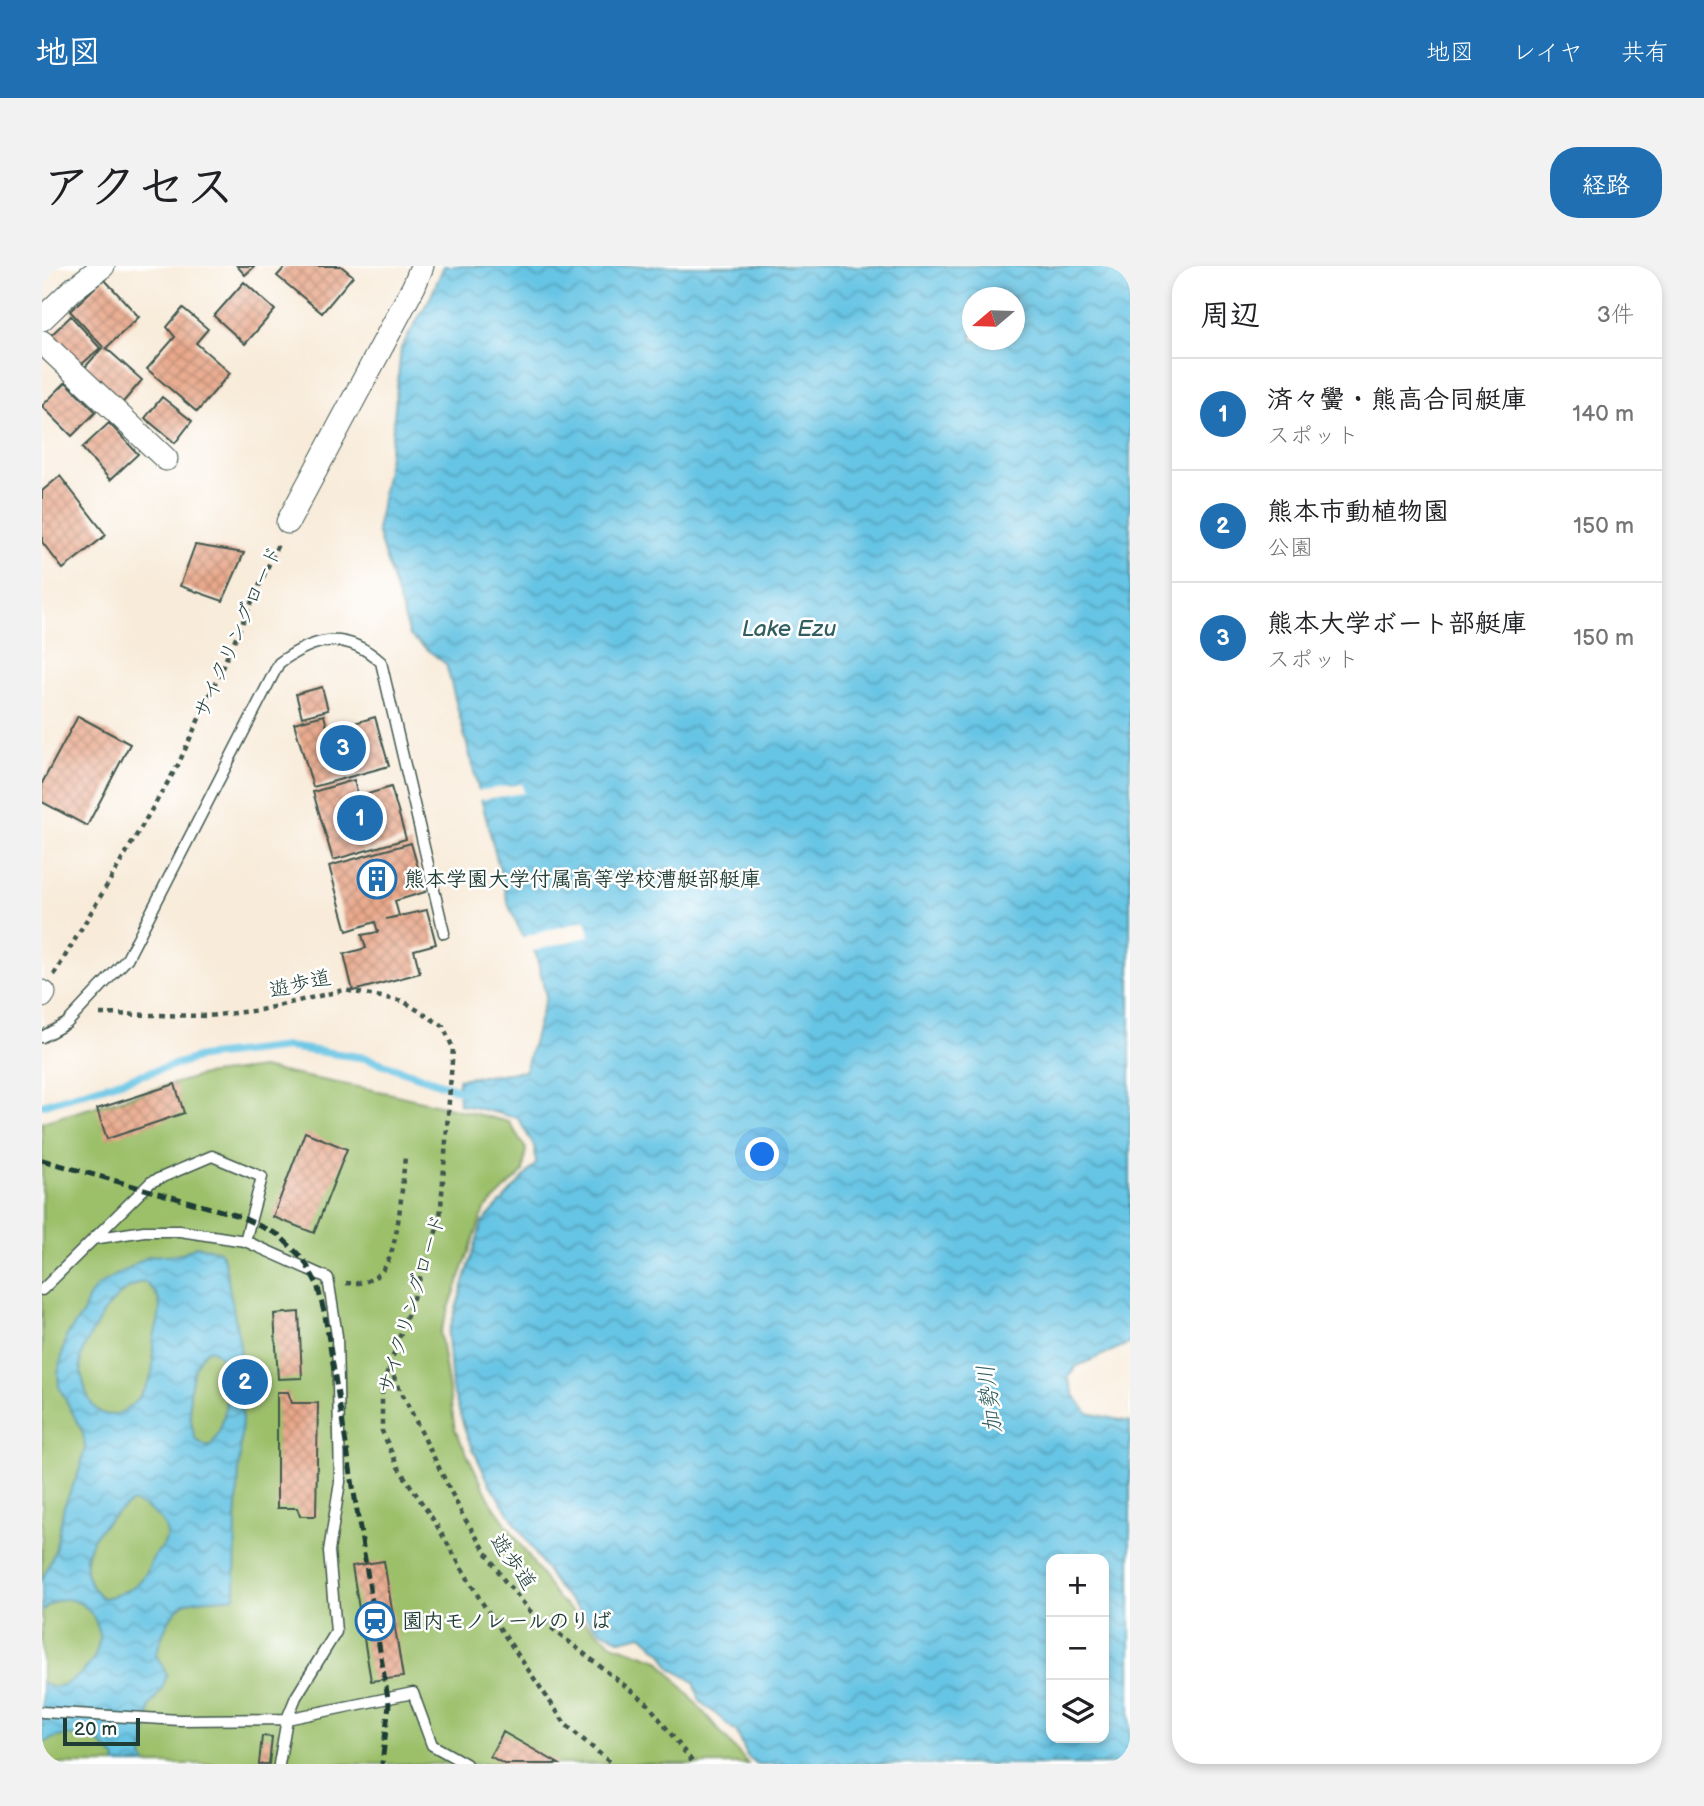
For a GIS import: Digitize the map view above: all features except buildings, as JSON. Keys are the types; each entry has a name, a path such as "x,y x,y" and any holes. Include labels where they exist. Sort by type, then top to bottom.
{"street":[{"path":"42,318 72,289 103,266"},
{"name":"サイクリングロード","path":"288,522 414,286 422,266"},
{"path":"42,342 166,460"}],"lane":[{"path":"42,1037 67,1023 127,959 279,663 300,648 327,641 346,640 367,649 381,662 444,933"},
{"path":"42,1290 151,1182 212,1156 262,1177 245,1241"},
{"path":"93,1239 144,1231 180,1231 245,1241 328,1278 337,1336 340,1482 329,1551 336,1632 296,1698 287,1719 279,1764"},
{"path":"42,1713 180,1720 287,1719 413,1693 432,1745 466,1764"}],"path":[{"name":"サイクリングロード","path":"43,993 178,765 288,522"},
{"name":"遊歩道","path":"76,1013 208,1016 260,1010 344,990 403,1001 443,1026 453,1048 449,1105"},
{"name":"サイクリングロード","path":"449,1105 440,1220 382,1388 382,1431 398,1467 436,1524 481,1601 566,1725 612,1764"},
{"path":"328,1278 348,1284 358,1283 368,1281 383,1271 394,1244 405,1157"},
{"name":"遊歩道","path":"389,1367 463,1516 504,1580 530,1611 648,1704 694,1764"}],"green space":[{"path":"261,1068 388,1093 509,1122 526,1149 523,1172 484,1210 440,1333 455,1430 491,1502 558,1599 612,1644 659,1660 748,1764 42,1764 42,1122 203,1075"}],"water":[{"name":"Lake Ezu","path":"444,266 1130,266 1130,1343 1077,1366 1068,1377 1074,1395 1088,1413 1130,1422 1130,1764 756,1764 747,1756 737,1732 700,1701 694,1682 671,1668 662,1653 642,1635 621,1640 598,1629 558,1588 489,1483 467,1436 452,1388 448,1335 482,1223 536,1164 535,1148 518,1118 459,1104 458,1079 525,1071 546,996 536,954 522,935 509,906 446,664 410,636 377,531 392,437 401,348 431,296"},
{"path":"196,1246 220,1251 224,1259 240,1345 242,1419 235,1597 190,1601 174,1612 156,1655 167,1674 162,1689 150,1706 143,1757 146,1764 115,1764 116,1760 101,1745 82,1737 62,1736 42,1744 42,1682 61,1686 87,1667 97,1649 99,1632 93,1617 83,1605 70,1599 55,1601 42,1612 42,1581 55,1550 64,1506 80,1469 85,1448 83,1433 59,1387 58,1374 66,1337 83,1313 96,1287 149,1256 181,1254","holes":["143,1281 155,1293 160,1306 153,1342 152,1374 135,1402 116,1414 106,1414 97,1410 90,1400 80,1360 88,1340 106,1310 128,1288","210,1349 219,1356 227,1389 220,1430 208,1447 196,1440 190,1405 192,1378 202,1356","132,1502 145,1508 163,1523 166,1537 163,1546 136,1585 114,1596 102,1598 91,1584 86,1571 86,1558 98,1533 119,1511"]}],"pier":[{"path":"522,784 524,793 478,800 476,791"},
{"path":"586,920 590,936 530,952 519,938"}],"waterway":[{"path":"42,1105 200,1057 287,1047 366,1058 466,1091"}],"railway":[{"path":"42,1160 239,1216 279,1235 304,1260 317,1284 325,1316 389,1704 382,1764"}],"place":[{"name":"熊本大学ボート部艇庫","path":"343,748"},
{"name":"済々黌・熊高合同艇庫","path":"360,818"},
{"name":"熊本学園大学付属高等学校漕艇部艇庫","path":"377,879"},
{"name":"熊本市動植物園","path":"245,1382"},
{"name":"園内モノレールのりば","path":"375,1621"}],"water label":[{"name":"加勢川","path":"990,1399"}]}
